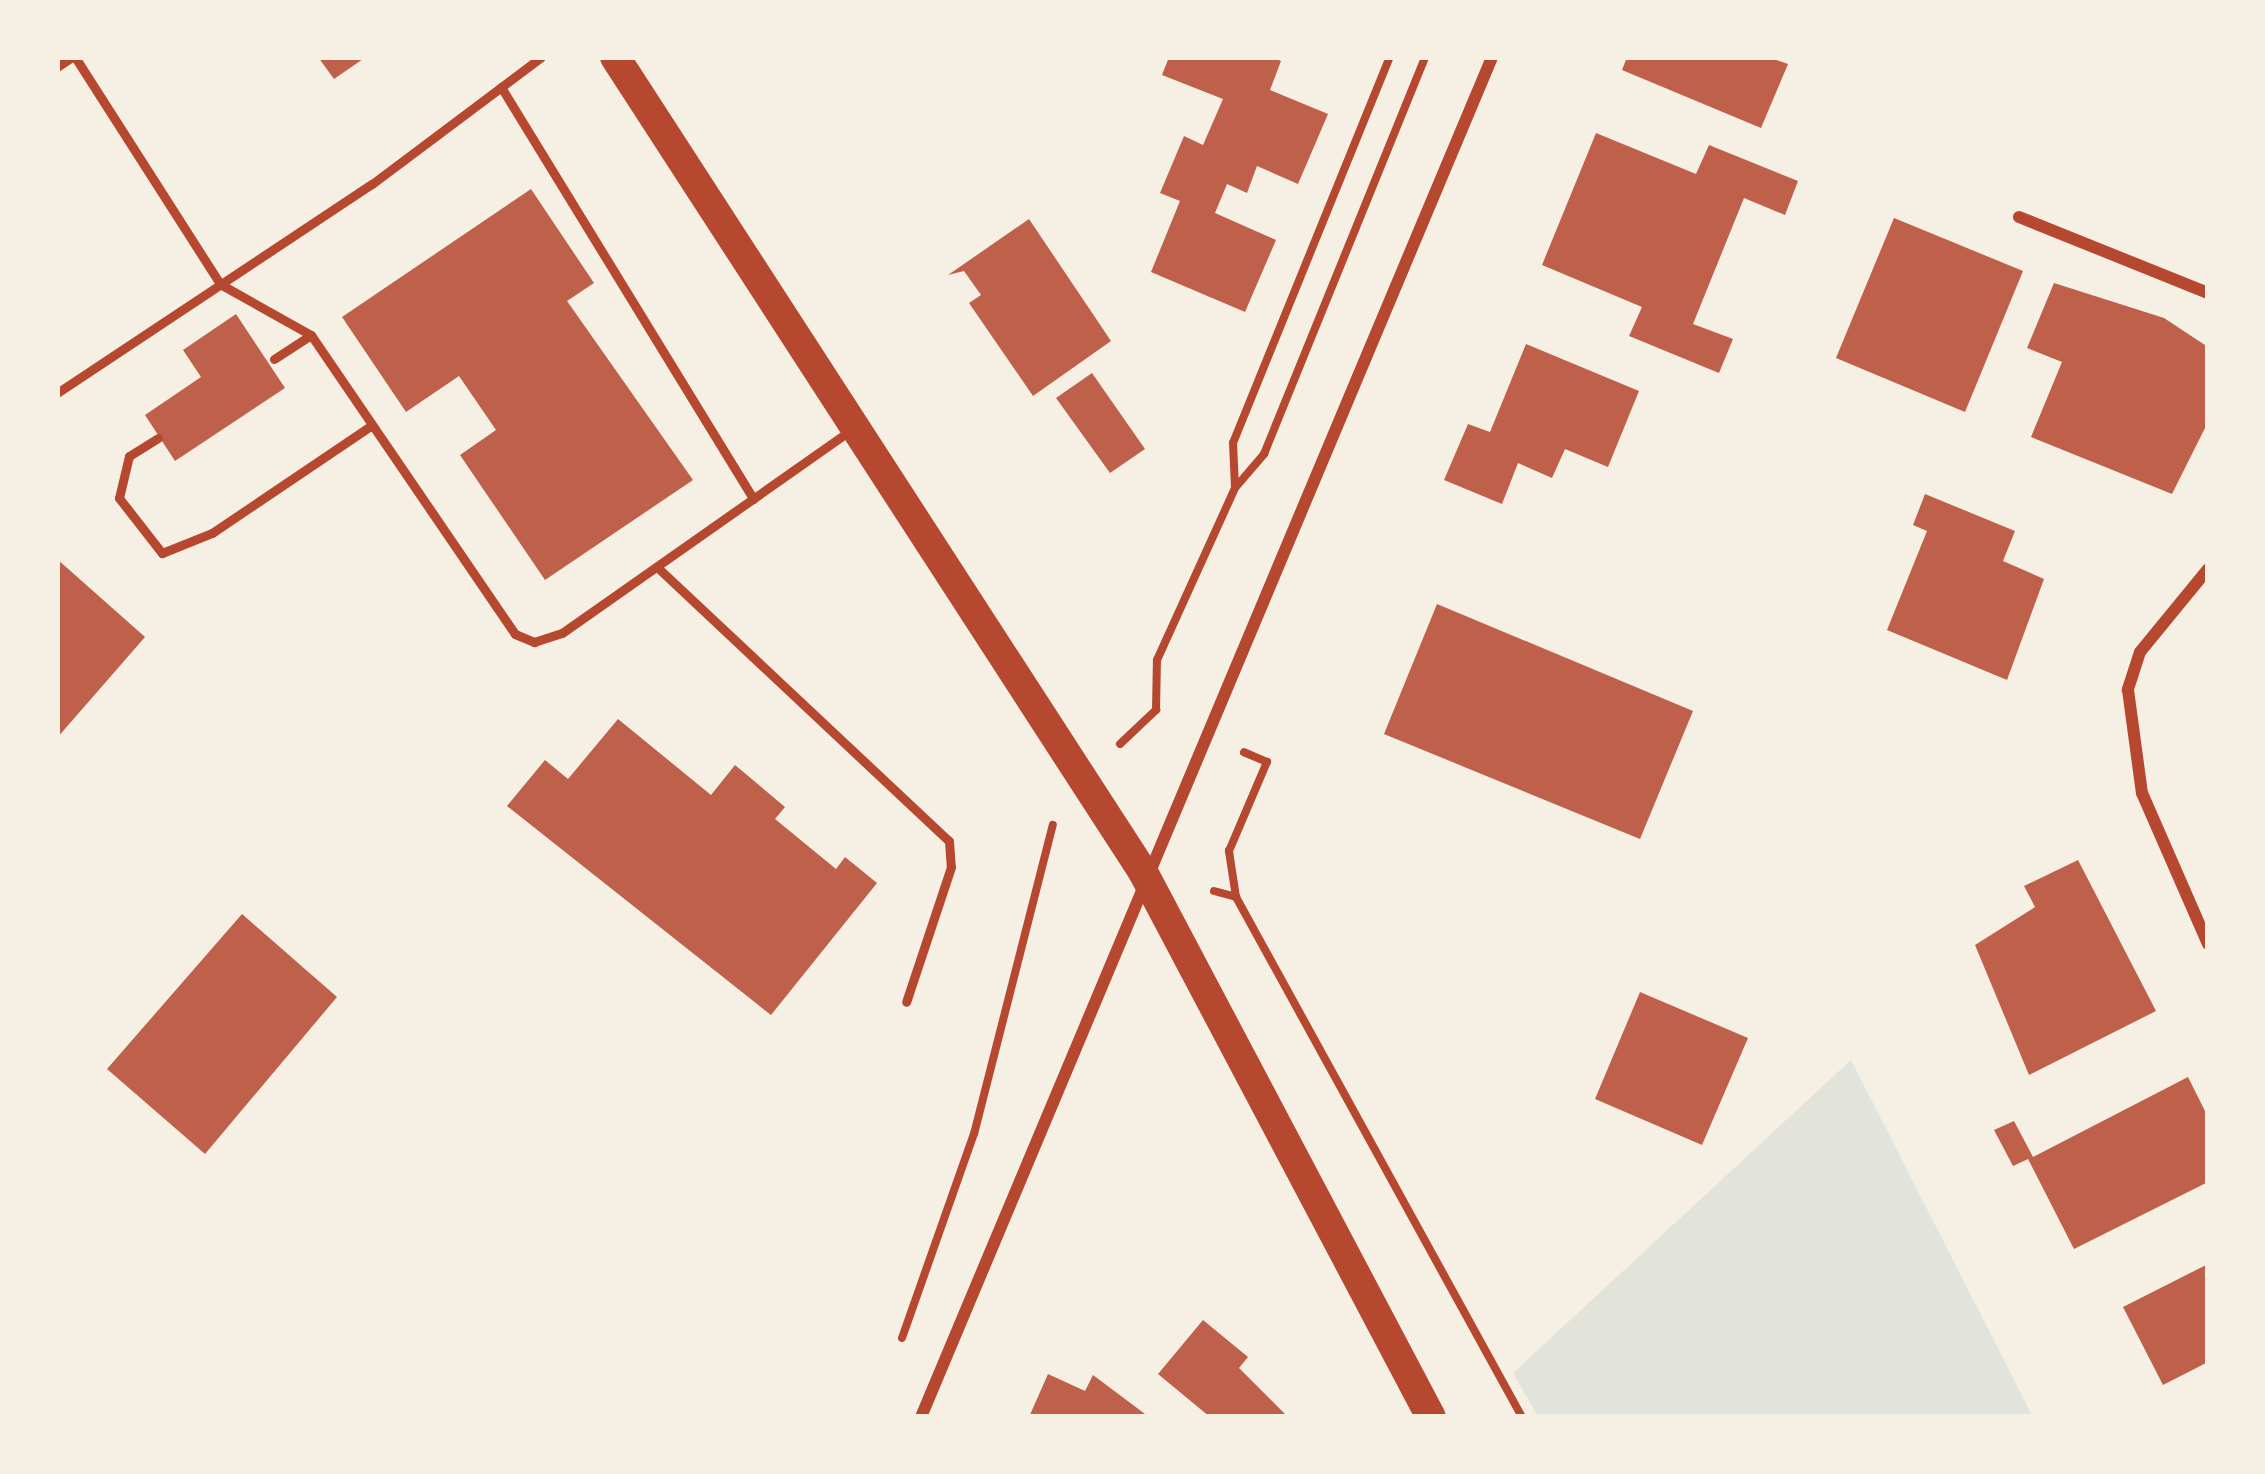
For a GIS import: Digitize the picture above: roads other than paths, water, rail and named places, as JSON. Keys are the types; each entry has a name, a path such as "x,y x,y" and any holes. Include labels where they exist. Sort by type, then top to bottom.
{"main road":[{"path":"615,57 858,424 1143,872 1431,1417"}],"street":[{"path":"920,1417 1143,872 1492,57"},
{"path":"2019,217 2208,292"},
{"path":"2208,569 2140,652 2128,690 2142,793 2208,944"}],"lane":[{"path":"57,67 74,57 220,284 311,335 515,634 534,642 562,633 858,424"},
{"path":"57,393 541,57"},
{"path":"501,87 753,499"},
{"path":"274,359 311,335"},
{"path":"158,438 129,456 119,498 162,554 212,533 372,425"},
{"path":"657,567 949,841 951,867 906,1002"}]}
